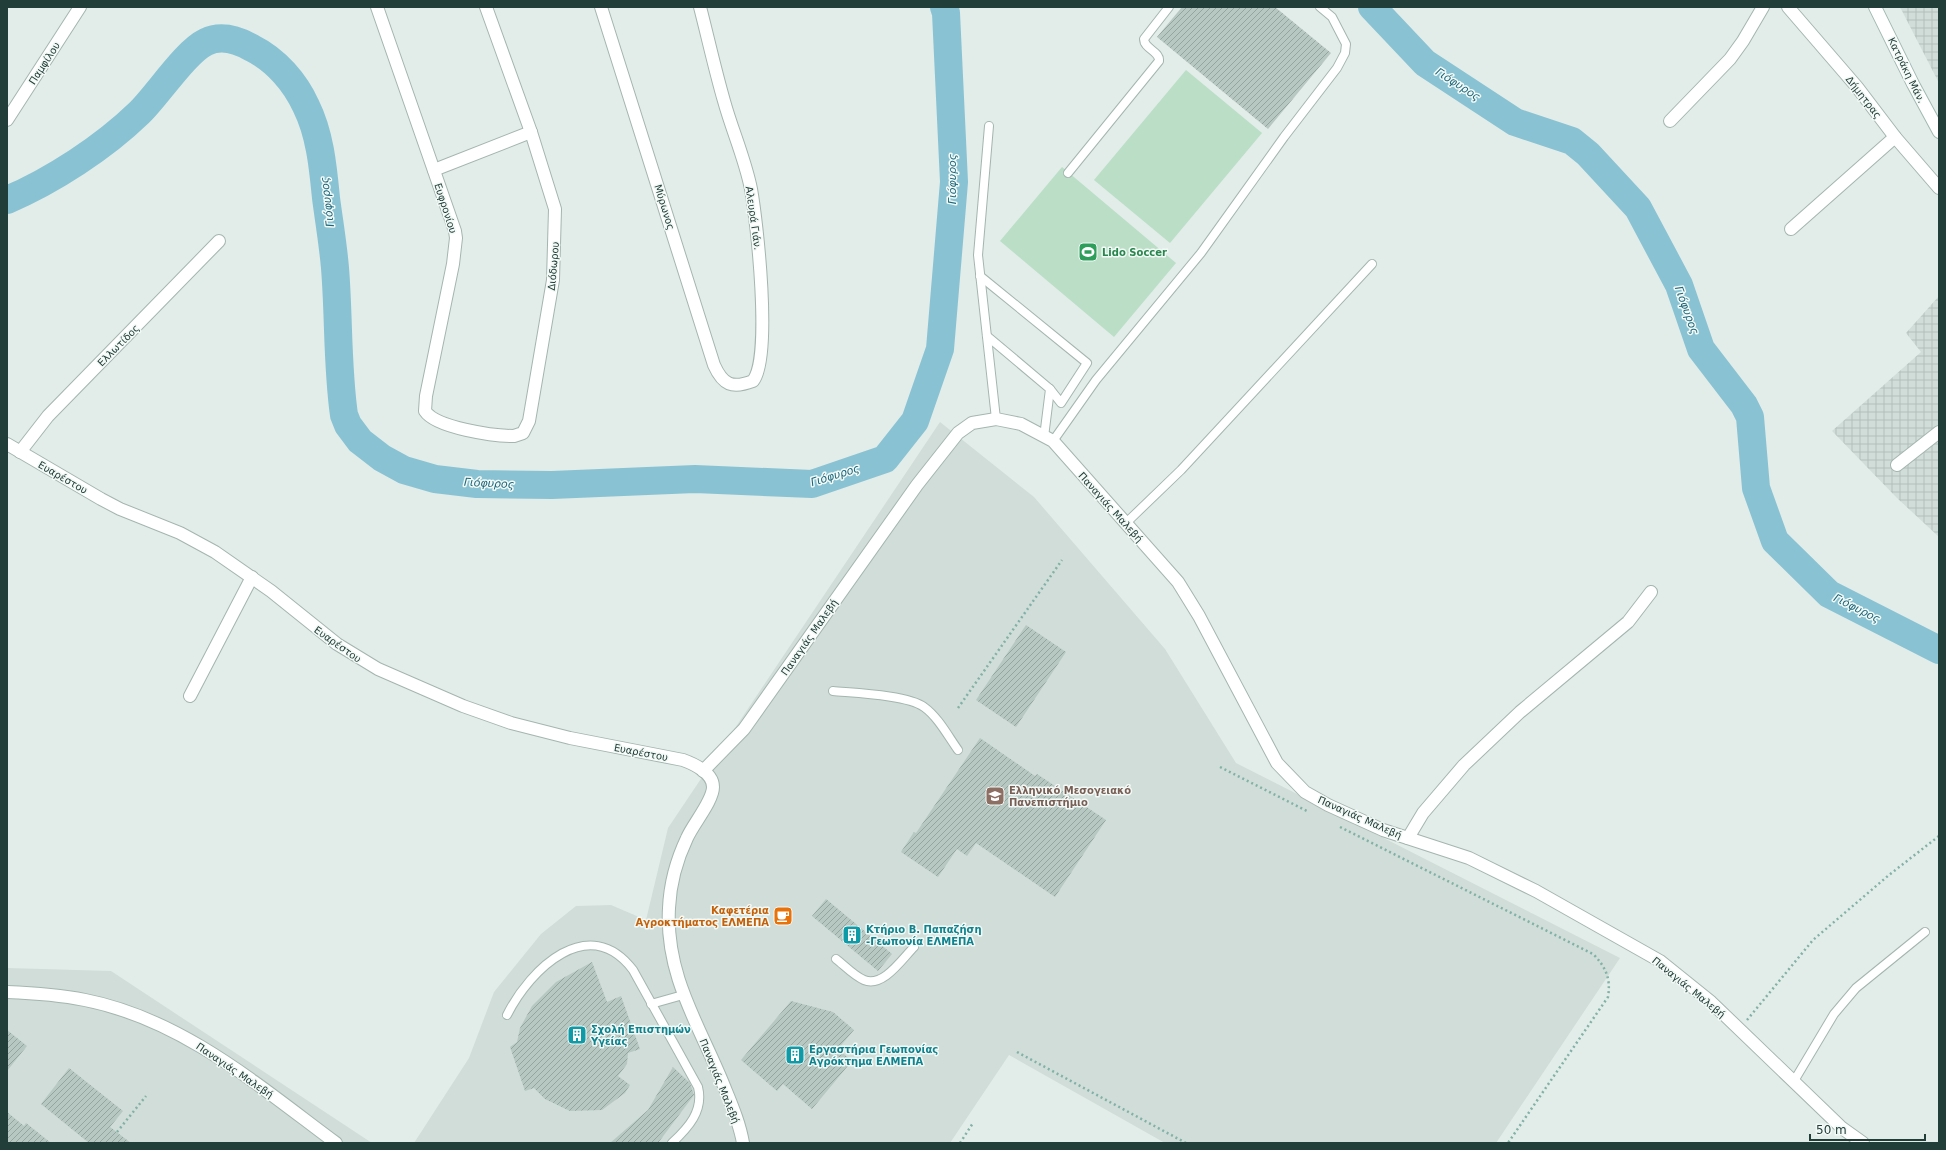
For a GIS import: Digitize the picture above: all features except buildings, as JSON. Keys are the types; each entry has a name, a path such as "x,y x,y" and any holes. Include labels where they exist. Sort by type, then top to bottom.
{"street":[{"name":"Παμφίλου","path":"7,120 80,7"},
{"name":"Ευφρονίου","path":"377,7 456,238 453,264 424,407 427,415"},
{"name":"Διόδωρου","path":"427,415 450,426 507,436 521,435 528,426 553,280 555,209 531,132 486,7"},
{"name":"Μύρωνος","path":"601,7 714,365 718,373 727,384 734,385 748,383"},
{"name":"Αλευρά Γιάν.","path":"700,7 724,101 751,188 761,280 762,356 759,370 755,378 748,383"},
{"path":"1670,121 1730,59 1743,41 1763,7"},
{"name":"Δήμητρας","path":"1788,7 1857,87 1895,137 1939,188"},
{"name":"Κατράκη Μάν.","path":"1875,7 1912,84 1939,132"},
{"path":"434,170 531,132"},
{"path":"1791,229 1895,137"},
{"name":"Ελλωτίδος","path":"20,452 48,416 219,241"},
{"name":"Παναγιάς Μαλεβή","path":"743,1143 738,1124 724,1086 683,995 675,971 670,948 668,927 669,904 683,847 692,827 711,796 713,788 713,784 707,774 703,771 744,729 917,485 958,433 972,423 996,419 1020,424 1049,439 1178,582 1199,616 1277,762 1305,792 1328,805 1383,830 1468,858 1536,891 1660,961 1711,1002 1842,1128 1862,1143"},
{"path":"1897,465 1939,432"},
{"name":"Ευαρέστου","path":"7,444 120,509 203,545 252,577 349,653 378,669 442,698 511,723 570,738 672,758 690,763 703,771"},
{"path":"190,696 252,577"},
{"path":"1408,838 1423,813 1464,765 1520,712 1628,622 1651,592"},
{"name":"Παναγιάς Μαλεβή","path":"7,992 86,1000 122,1010 151,1021 216,1055 336,1143"}],"lane":[{"path":"1068,173 1159,62 1158,55 1146,45 1144,38 1169,7"},
{"path":"1049,439 1201,253 1284,137 1337,68 1345,53 1346,44 1332,17 1320,7"},
{"path":"989,126 978,255 996,419"},
{"path":"1126,523 1181,470 1372,264"},
{"path":"980,276 1087,364 1061,403 1050,389 987,336"},
{"path":"1049,439 1050,389"},
{"path":"833,691 906,700 919,704 930,712 958,750"},
{"path":"1794,1081 1834,1014 1856,988 1925,932"},
{"path":"508,1015 523,988 552,960 583,945 598,946 620,955 633,970 693,1077 699,1093 699,1107 696,1114 686,1129 672,1143"},
{"path":"836,959 864,980 873,982 883,978 914,947"},
{"path":"651,1004 683,995"}],"path":[{"path":"958,708 1062,560"},
{"path":"1220,767 1312,813"},
{"path":"1333,823 1593,954 1606,971 1610,984 1608,997 1508,1143"},
{"path":"1739,1029 1813,940 1889,875 1939,836"},
{"path":"1017,1052 1186,1143"},
{"path":"117,1132 146,1096"},
{"path":"960,1143 974,1122"}],"shaded area":[{"path":"1900,7 1939,7 1939,83"},
{"path":"1939,296 1939,537 1897,498 1832,431 1921,352 1906,333"},
{"name":"Ελληνικό Μεσογειακό Πανεπιστήμιο","path":"940,422 1034,497 1165,649 1236,763 1620,958 1496,1143 1165,1143 1009,1055 950,1143 414,1143 469,1058 494,992 541,934 576,906 611,905 646,920 668,828"},
{"path":"7,968 111,971 372,1143 7,1143"}],"green space":[{"path":"1186,70 1262,133 1170,243 1094,180"},
{"name":"Lido Soccer","path":"1062,167 1176,263 1114,337 1000,241"}],"waterway":[{"name":"Γιόφυρος","path":"7,200 42,183 77,162 125,126 139,113 180,64 198,47 206,42 218,38 236,40 261,53 284,72 302,97 315,128 322,163 334,259 340,378 344,415 348,425 360,441 382,458 404,470 435,479 477,484 552,485 695,479 812,484 885,459 915,421 940,349 954,182 946,13 944,7"},
{"name":"Γιόφυρος","path":"1372,7 1425,63 1515,122 1572,141 1588,154 1638,208 1679,285 1701,349 1744,405 1750,417 1756,488 1775,541 1829,594 1939,650"}],"place":[{"name":"Lido Soccer","path":"1088,252"},
{"name":"Ελληνικό Μεσογειακό Πανεπιστήμιο","path":"995,796"},
{"name":"Καφετέρια Αγροκτήματος ΕΛΜΕΠΑ","path":"783,916"},
{"name":"Κτήριο Β. Παπαζήση -Γεωπονία ΕΛΜΕΠΑ","path":"852,935"},
{"name":"Σχολή Επιστημών Υγείας","path":"577,1035"},
{"name":"Εργαστήρια Γεωπονίας Αγρόκτημα ΕΛΜΕΠΑ","path":"795,1055"}]}
